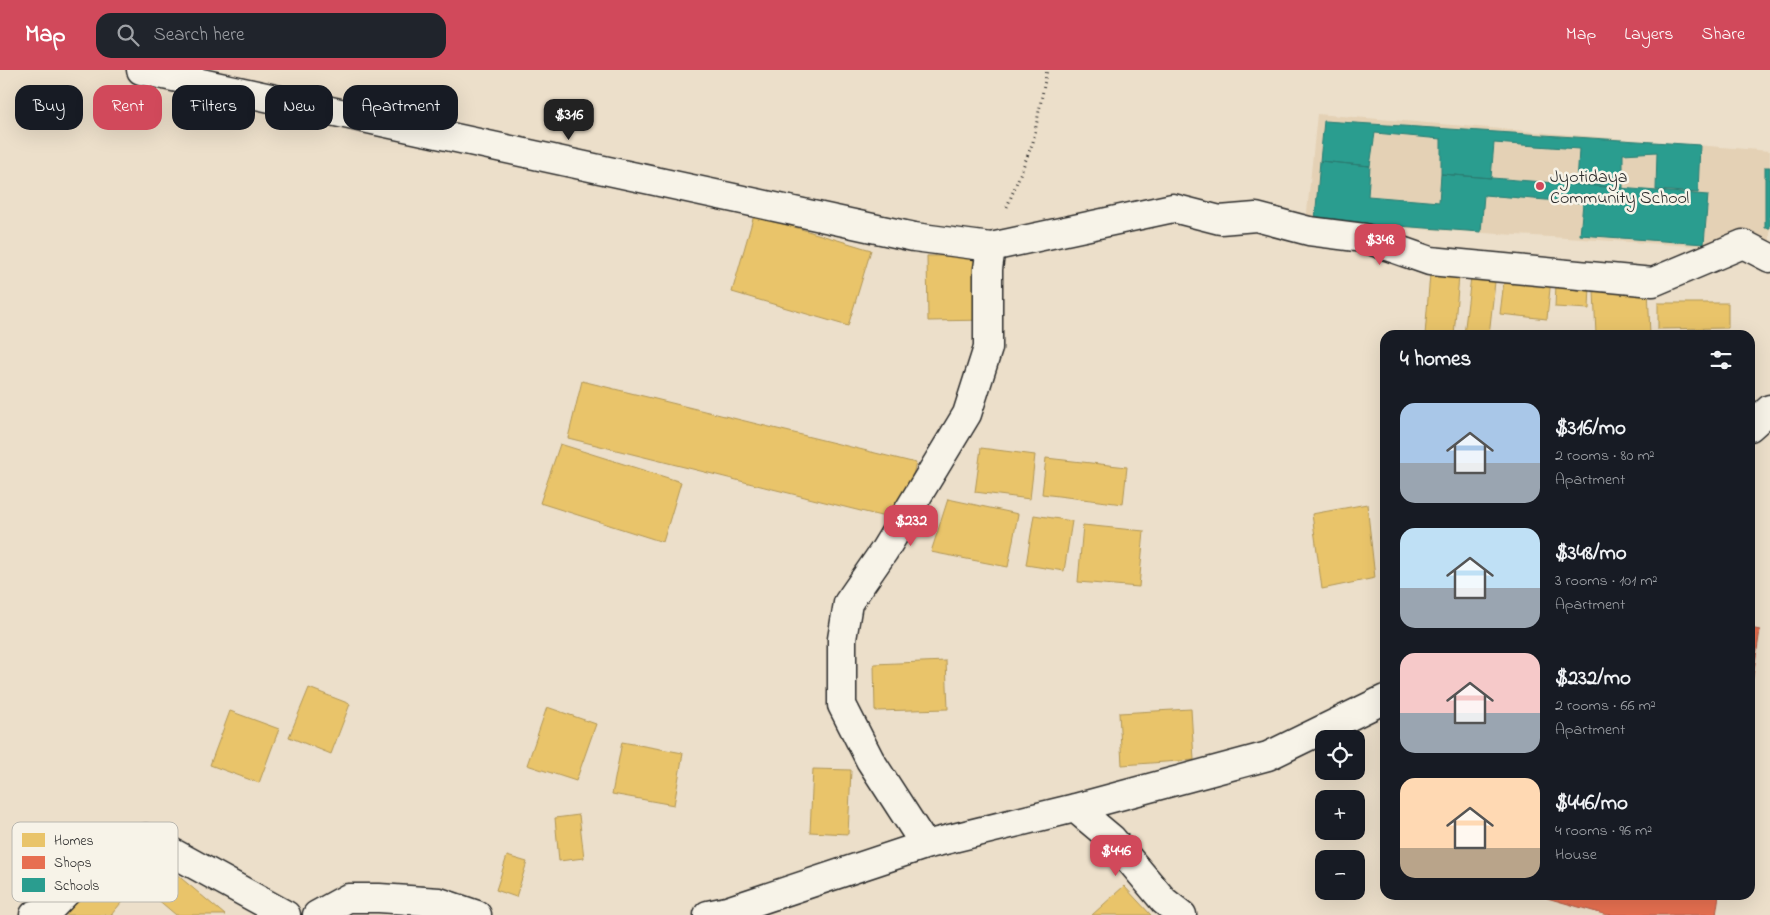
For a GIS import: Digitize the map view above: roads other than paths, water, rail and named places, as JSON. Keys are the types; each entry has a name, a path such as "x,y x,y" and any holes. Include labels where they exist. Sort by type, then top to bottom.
{"street":[{"path":"141,70 914,237 991,247 1174,208 1220,220 1256,217 1309,231 1364,238 1430,261 1653,282 1743,244 1770,258"},
{"path":"926,845 870,760 842,705 842,639 848,603 884,551 967,414 988,348 988,269 991,247"},
{"path":"1755,423 1770,409"},
{"path":"708,915 727,912 926,845 1075,808 1268,756 1380,701"},
{"path":"1075,808 1112,839 1164,901 1182,915"},
{"path":"178,856 286,915"},
{"path":"316,915 348,898 439,902 478,915"},
{"path":"34,915 49,910 57,902"}],"place":[{"name":"Jyotidaya Community School","path":"1540,186"}]}
